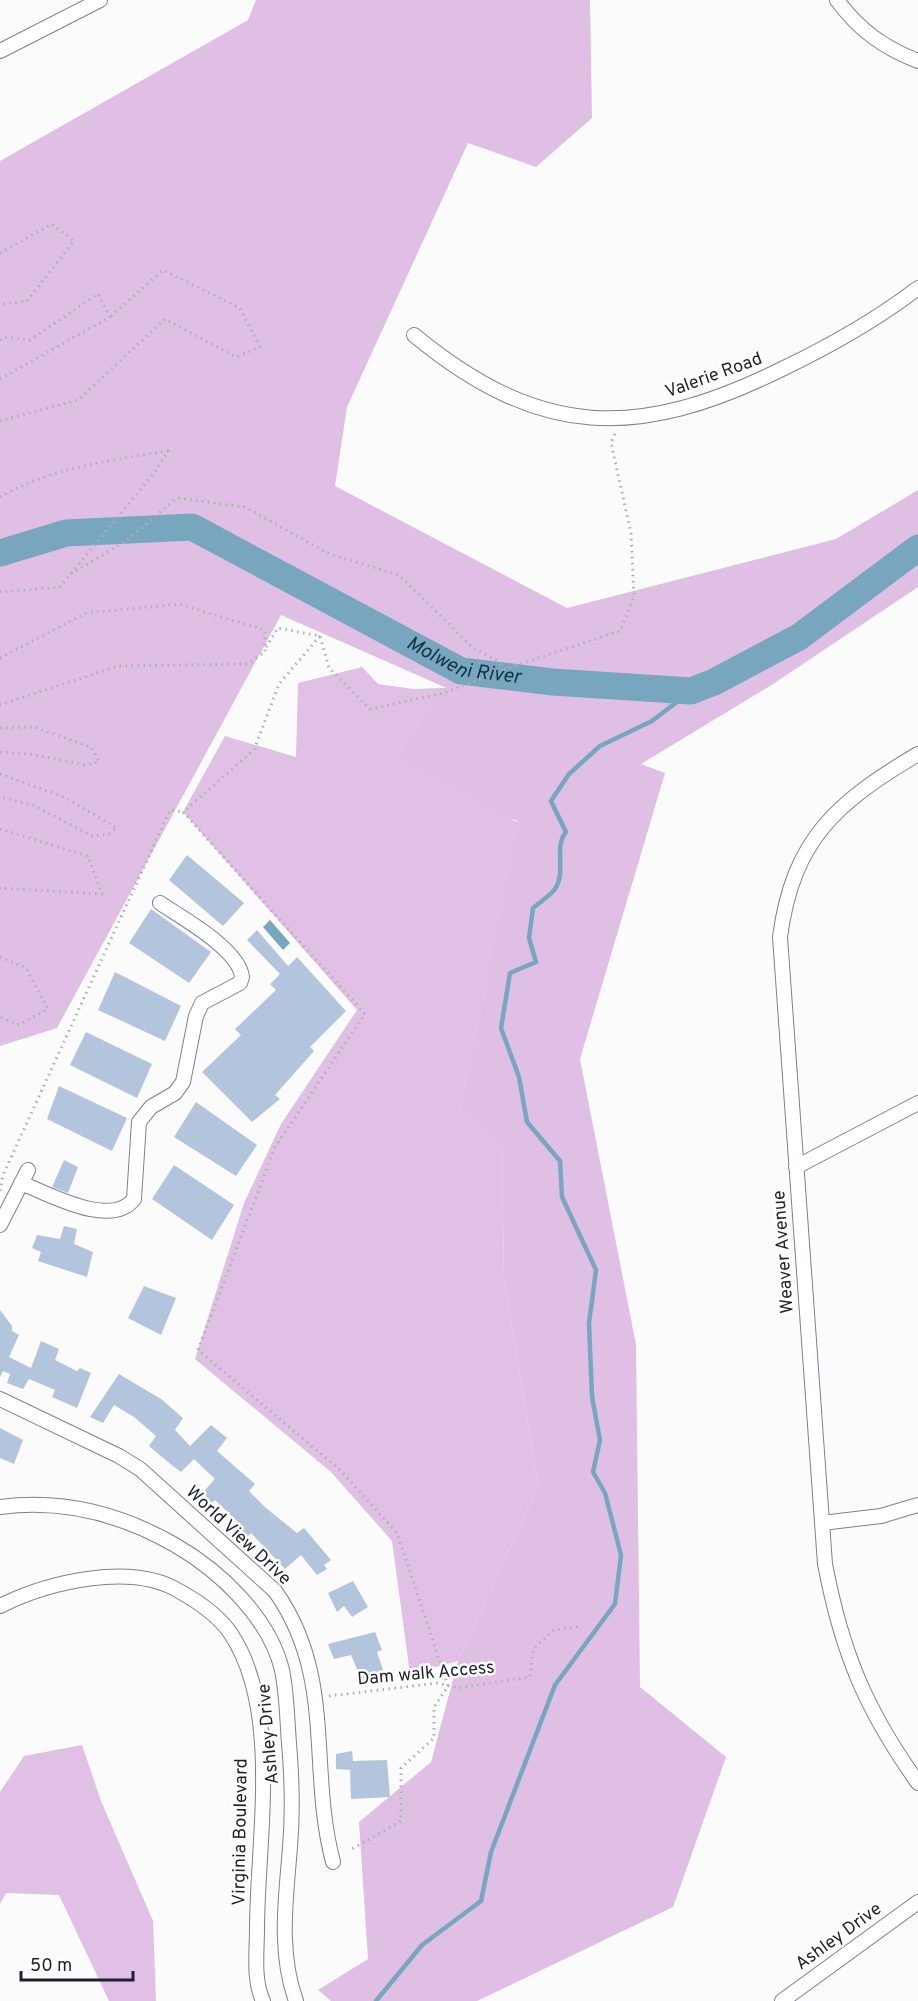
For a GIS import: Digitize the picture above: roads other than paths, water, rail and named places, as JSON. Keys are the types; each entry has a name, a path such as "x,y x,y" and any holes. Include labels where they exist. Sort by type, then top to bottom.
{"street":[{"path":"0,51 100,0"},
{"path":"837,0 847,14 874,40 892,51 918,61"},
{"name":"Valerie Road","path":"414,335 464,374 511,399 560,414 624,419 680,411 735,391 837,340 918,288"},
{"name":"Weaver Avenue","path":"918,754 864,786 841,806 804,854 787,900 780,937 822,1523 833,1605 851,1666 876,1720 918,1783"},
{"path":"21,1184 102,1212 124,1209 134,1199 139,1122 151,1107 175,1093 183,1082 196,1016 202,1003 240,983 242,977 233,958 210,937 160,903"},
{"path":"796,1167 918,1103"},
{"path":"0,1225 28,1170"},
{"name":"World View Drive","path":"0,1399 119,1456 140,1469 257,1573 291,1613 309,1660 315,1689 325,1830 333,1862"},
{"name":"Ashley Drive","path":"0,1507 34,1504 67,1506 126,1521 160,1537 202,1563 233,1590 271,1644 281,1668 285,1692 292,1779 293,1818 285,1922 287,1963 296,2001"},
{"path":"822,1523 881,1516 918,1505"},
{"name":"Virginia Boulevard","path":"0,1606 14,1599 67,1583 105,1577 141,1578 162,1582 197,1601 222,1622 231,1634 251,1674 264,1785 257,1893 257,1970 263,2001"},
{"name":"Ashley Drive","path":"782,2001 918,1902"}],"water":[{"path":"270,920 290,943 283,950 263,927"}],"waterway":[{"name":"Molweni River","path":"0,553 66,533 192,527 461,671 553,682 691,691 714,682 799,637 918,548"},
{"path":"376,2001 422,1945 481,1901 491,1852 555,1685 615,1604 621,1555 605,1493 593,1472 600,1440 592,1397 589,1323 596,1270 562,1197 560,1161 527,1122 519,1077 501,1028 510,973 536,962 529,938 533,908 553,892 560,875 560,845 566,832 551,801 569,774 600,746 652,721 691,691"}]}
